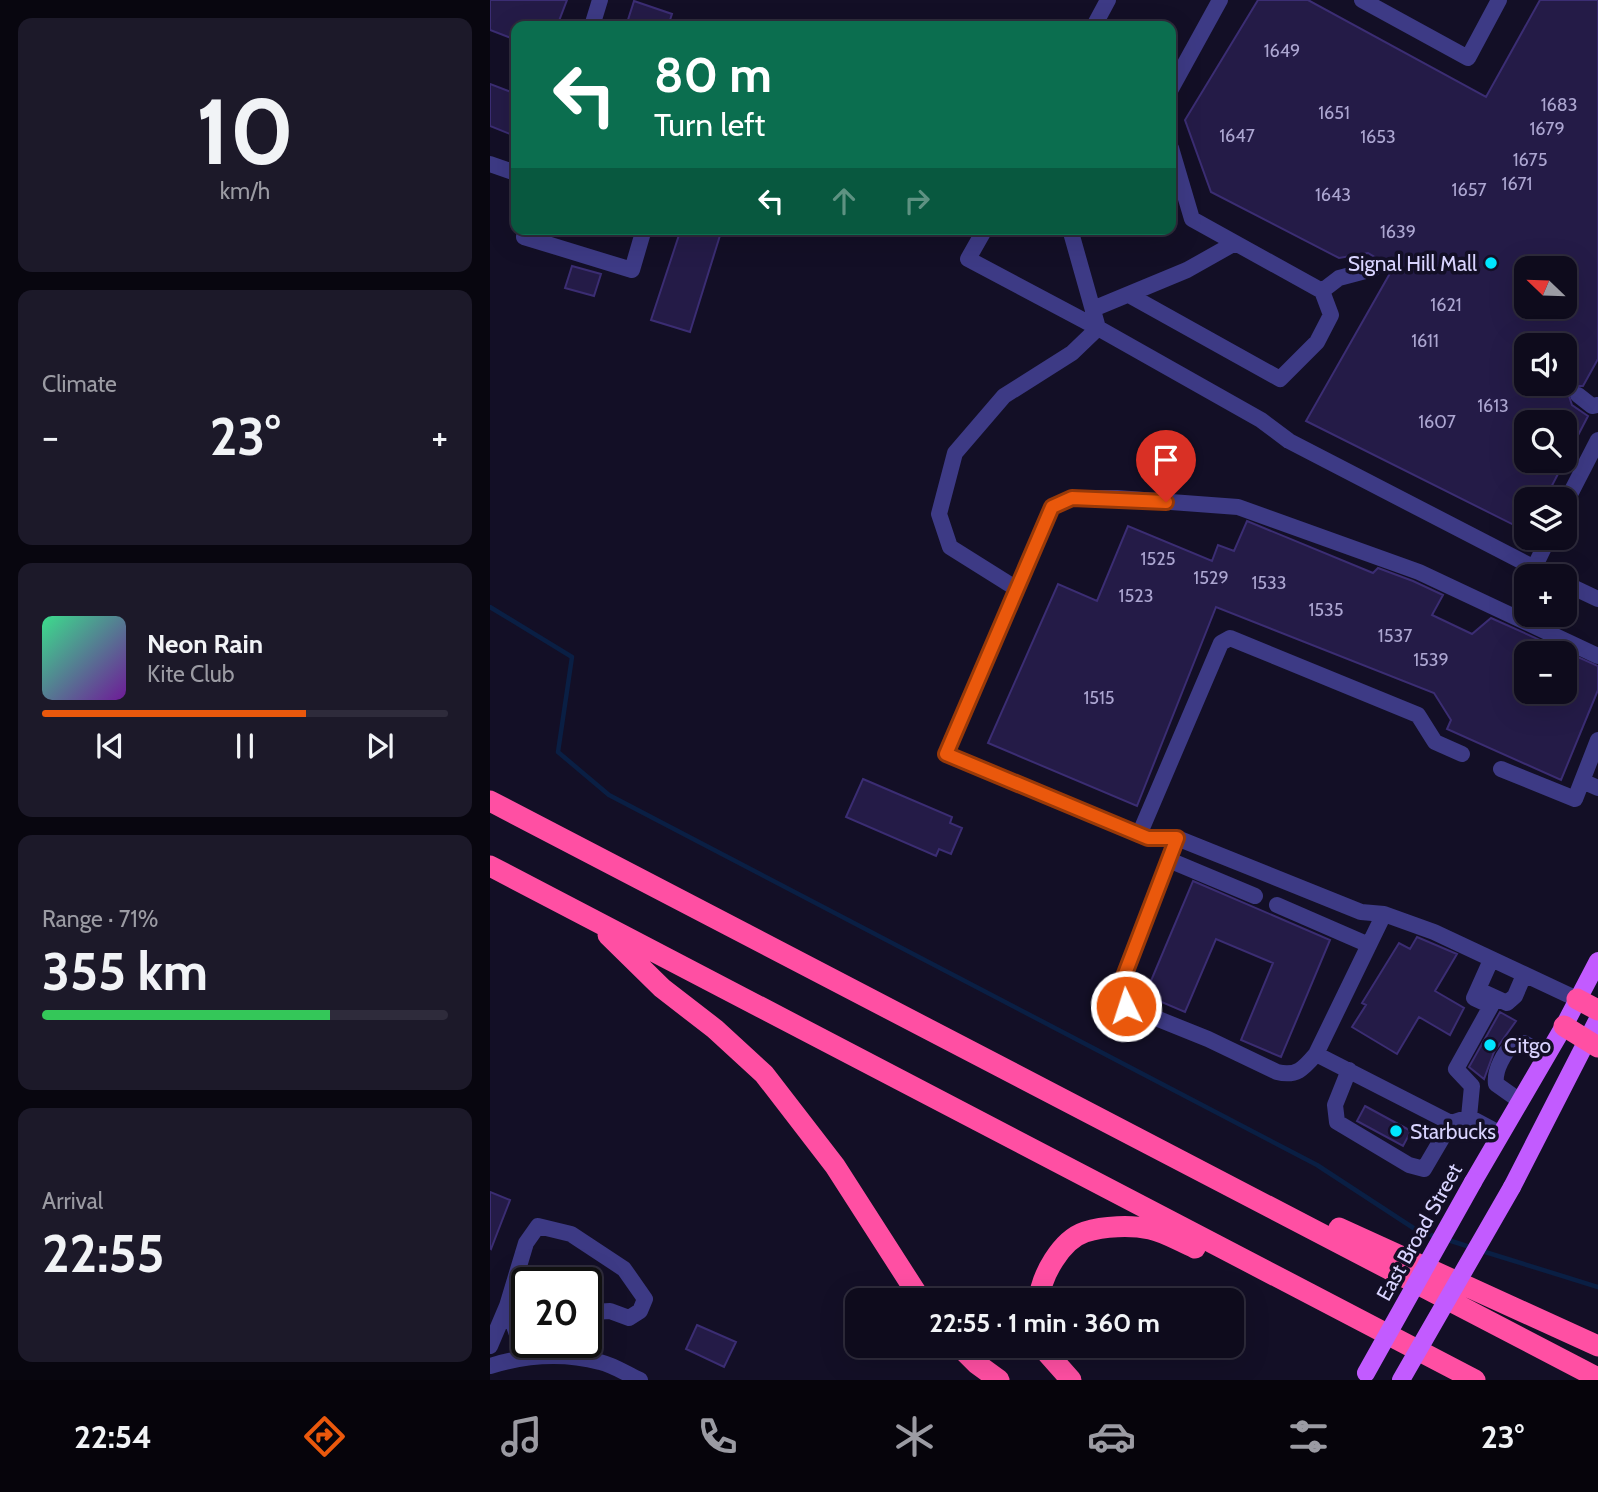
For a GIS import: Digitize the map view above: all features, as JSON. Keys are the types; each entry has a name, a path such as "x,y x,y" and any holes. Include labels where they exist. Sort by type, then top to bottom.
{"highway":[{"path":"490,801 1598,1378"},
{"path":"490,866 1475,1380"},
{"path":"591,919 662,988 715,1029 764,1074 835,1166 913,1288"},
{"path":"1577,999 1598,1010"},
{"path":"1564,1026 1593,1044"},
{"path":"1121,1130 1598,1346"},
{"path":"1040,1288 1056,1255 1083,1233 1117,1227 1151,1229 1475,1380"},
{"path":"971,1358 999,1380"},
{"path":"1052,1358 1071,1380"}],"main road":[{"name":"East Broad Street","path":"1364,1377 1564,1026 1598,961"},
{"path":"1401,1380 1593,1044 1598,1019"}],"street":[{"path":"594,21 600,0"},
{"path":"1097,21 1108,0"},
{"path":"1176,80 1220,0"},
{"path":"1362,0 1468,58 1499,0"},
{"path":"490,164 511,171"},
{"path":"1129,295 1280,379 1317,342 1331,315 1322,291 1192,219 1176,165"},
{"path":"531,235 632,270 642,235"},
{"path":"982,235 968,259 1098,328 1261,420 1289,441 1526,564"},
{"path":"1072,235 1098,328"},
{"path":"1093,309 1187,270 1235,243"},
{"path":"1322,291 1339,278 1373,269"},
{"path":"1017,589 950,547 939,514 955,453 1004,396 1072,353 1098,328"},
{"path":"1578,396 1592,406 1598,405"},
{"path":"1574,487 1598,440"},
{"path":"1577,999 1434,932 1384,914 1361,912 1177,838 1148,838 1139,835 946,754 1052,507 1072,498 1116,498 1238,507 1419,572 1598,656"},
{"path":"1577,589 1598,599"},
{"path":"1139,835 1221,643 1230,638 1418,715 1435,742 1462,754"},
{"path":"1501,769 1575,799 1598,740"},
{"path":"1582,781 1598,788"},
{"path":"1177,838 1118,992 1119,1000 1126,1006 1277,1072 1295,1074 1316,1054 1384,914"},
{"path":"1169,860 1255,895"},
{"path":"1277,905 1369,944"},
{"path":"1469,1117 1472,1086 1456,1069 1491,1006 1474,998 1491,960"},
{"path":"1479,989 1507,1003 1515,996 1524,975"},
{"path":"1520,1101 1496,1084 1497,1071 1509,1048 1514,1043 1524,1043 1547,1055"},
{"path":"1316,1054 1451,1123"},
{"path":"1349,1070 1335,1105 1337,1122 1409,1165 1424,1169 1451,1123 1469,1117 1501,1134"},
{"path":"518,1267 526,1243 538,1226 570,1234 624,1269 645,1299 640,1311 629,1318 602,1311"},
{"path":"490,1346 511,1290"},
{"path":"506,1306 511,1319"},
{"path":"490,1366 521,1358"},
{"path":"592,1358 640,1380"}],"building":[{"path":"490,0 567,0 559,21 511,21 511,38 490,30"},
{"name":"Signal Hill Mall","path":"1258,0 1308,0 1486,97 1540,0 1598,0 1598,359 1583,386 1577,386 1577,333 1514,333 1514,396 1569,396 1572,405 1588,416 1577,437 1577,410 1514,410 1514,473 1558,473 1551,487 1514,487 1514,525 1306,421 1393,268 1368,253 1339,258 1211,192 1185,120"},
{"path":"634,1 672,14 670,21 628,21"},
{"path":"490,84 511,92 511,131 510,134 490,126"},
{"path":"679,235 720,235 690,332 651,320"},
{"path":"572,266 601,274 594,296 565,288"},
{"path":"1247,521 1373,573 1378,568 1443,595 1432,615 1472,634 1491,618 1542,641 1514,641 1514,704 1577,704 1577,657 1598,666 1598,690 1561,780 1447,729 1451,720 1434,693 1216,607 1137,806 988,743 1058,584 1097,601 1128,526 1212,561 1218,545 1234,551"},
{"path":"863,779 952,817 950,823 962,828 951,854 939,849 936,856 846,817"},
{"path":"1193,881 1330,940 1281,1057 1241,1040 1273,963 1216,939 1185,1012 1145,995"},
{"path":"1417,937 1457,954 1435,991 1464,1008 1450,1035 1419,1017 1397,1054 1352,1027 1366,1005 1362,1003 1399,943 1410,949"},
{"name":"Citgo","path":"1500,1012 1516,1021 1494,1052 1484,1079 1469,1067"},
{"path":"1365,1106 1411,1131 1403,1146 1357,1121"},
{"path":"490,1192 510,1200 491,1249 490,1248"},
{"path":"697,1325 736,1342 724,1367 686,1349"}],"waterway":[{"path":"490,607 572,657 558,752 609,795 1317,1165 1418,1231 1437,1237"},
{"path":"1445,1239 1470,1247"},
{"path":"1482,1251 1598,1287"}],"place":[{"name":"Signal Hill Mall","path":"1491,263"},
{"name":"Citgo","path":"1490,1045"},
{"name":"Starbucks","path":"1396,1131"}],"route":[{"path":"1126,1006 1119,1000 1118,992 1177,838 1148,838 946,754 1052,507 1072,498 1166,502"}]}
